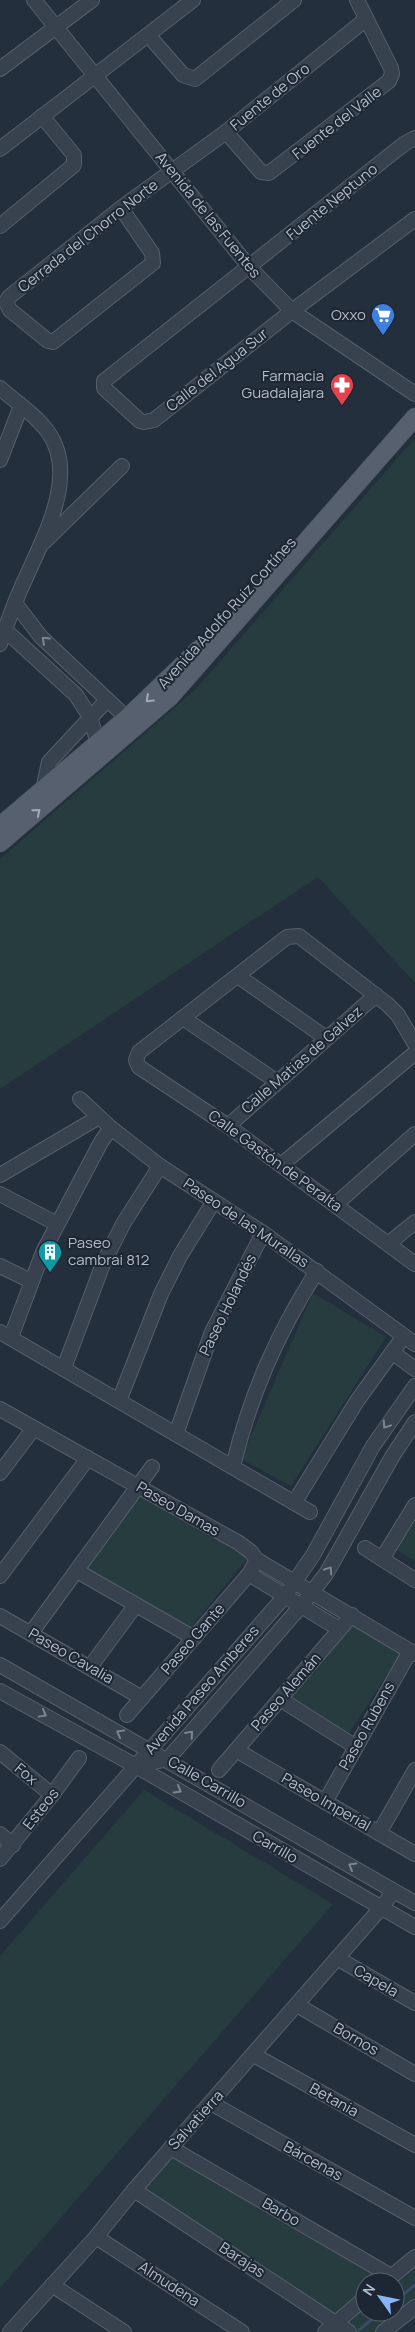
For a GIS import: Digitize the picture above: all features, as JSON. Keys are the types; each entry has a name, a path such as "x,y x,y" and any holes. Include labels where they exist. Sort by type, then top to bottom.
{"main road":[{"name":"Avenida Adolfo Ruiz Cortínes","path":"0,826 43,790 107,745 127,718 199,648 415,402"},
{"path":"0,843 70,784 107,745 170,697 415,417"}],"street":[{"name":"Avenida de las Fuentes","path":"34,0 250,268 292,311 415,394"},
{"path":"0,69 92,0"},
{"path":"0,149 149,36 193,0"},
{"path":"149,36 184,75 190,79 200,76 294,0"},
{"path":"357,0 365,20"},
{"name":"Fuente del Valle","path":"226,132 261,172 273,172 387,84 391,78 391,68 365,20"},
{"name":"Fuente de Oro","path":"171,171 226,132 365,20"},
{"path":"0,226 74,165 74,155 42,116"},
{"name":"Fuente Neptuno","path":"140,421 103,384 104,381 250,268 404,144 415,138"},
{"name":"Cerrada del Chorro Norte","path":"121,208 152,253 153,263 51,342 10,310 6,302 121,208 171,171"},
{"name":"Calle del Agua Sur","path":"140,421 154,420 292,311 415,219"},
{"path":"0,388 48,432 58,452 61,473 57,496 40,546 15,603 0,644"},
{"path":"0,460 21,406"},
{"path":"40,546 122,466"},
{"path":"15,603 37,632 127,718"},
{"path":"5,630 67,686 90,717 107,745"},
{"path":"43,790 49,762 107,700"},
{"path":"276,1081 183,1018 290,935 299,936 376,995 398,1015 415,1044"},
{"path":"238,976 326,1038"},
{"name":"Calle Matias de Galvez","path":"228,1126 276,1081 376,995"},
{"name":"Calle Gastón de Peralta","path":"183,1018 139,1052 136,1060 139,1067 228,1126 415,1264"},
{"path":"282,1165 415,1053"},
{"name":"Paseo de las Murallas","path":"80,1099 111,1128 160,1166 318,1271 410,1340"},
{"path":"0,1175 99,1117"},
{"path":"111,1128 101,1142 57,1224 5,1334 310,1512"},
{"path":"336,1204 415,1134"},
{"path":"64,1368 103,1264 123,1224 160,1166"},
{"path":"0,1194 57,1224"},
{"path":"119,1401 160,1294 180,1256 214,1201"},
{"path":"388,1244 415,1222"},
{"name":"Paseo Holandés","path":"176,1434 212,1332 263,1233"},
{"path":"0,1266 30,1281"},
{"path":"233,1466 257,1384 274,1345 294,1307 318,1271"},
{"path":"294,1503 335,1434 392,1352 410,1340"},
{"path":"392,1352 415,1370"},
{"name":"Avenida Paseo Amberes","path":"136,1766 285,1596 313,1555 373,1446 415,1386"},
{"name":"Paseo Damas","path":"0,1409 239,1543 251,1552 257,1560 352,1615 412,1653"},
{"name":"Avenida Paseo Amberes","path":"136,1766 168,1759 313,1592 340,1553 380,1478 415,1422"},
{"path":"0,1473 34,1428"},
{"path":"0,1576 88,1458"},
{"path":"31,1633 152,1467"},
{"path":"382,1559 415,1505"},
{"path":"365,1548 415,1580"},
{"name":"Paseo Gante","path":"127,1716 249,1574 257,1560"},
{"path":"77,1571 135,1606 194,1638"},
{"path":"249,1574 339,1629"},
{"path":"90,1667 135,1606"},
{"name":"Paseo Alemán","path":"219,1770 352,1615"},
{"name":"Paseo Cavalia","path":"0,1616 142,1698"},
{"name":"Paseo Rubens","path":"325,1802 412,1653"},
{"name":"Calle Carrillo","path":"0,1665 168,1759 415,1903"},
{"path":"0,1691 136,1766 0,1921"},
{"path":"280,1699 356,1747"},
{"name":"Paseo Imperial","path":"236,1750 415,1854"},
{"name":"Fox","path":"0,1752 52,1796"},
{"name":"Esteos","path":"0,1859 52,1796 79,1758"},
{"name":"Carrillo","path":"136,1766 415,1927"},
{"path":"379,1833 415,1770"},
{"path":"0,1834 12,1845"},
{"path":"382,1908 394,1891"},
{"name":"Salvatierra","path":"10,2332 382,1908"},
{"name":"Capela","path":"337,1958 415,2003"},
{"name":"Bornos","path":"297,2005 415,2074"},
{"name":"Betania","path":"254,2055 415,2145"},
{"name":"Bárcenas","path":"211,2103 415,2218"},
{"name":"Barbo","path":"171,2148 376,2272"},
{"name":"Barajas","path":"134,2190 337,2322 349,2332"},
{"name":"Almudena","path":"96,2236 242,2332"},
{"path":"397,2272 415,2257"},
{"path":"52,2285 124,2332"},
{"path":"325,2332 355,2307"},
{"path":"383,2332 415,2307"}],"green space":[{"path":"415,438 415,983 318,877 0,1089 0,859 195,690"},
{"path":"313,1293 386,1337 291,1486 241,1459"},
{"path":"142,1493 250,1555 187,1632 83,1570"},
{"path":"415,1513 415,1561 392,1547"},
{"path":"352,1621 401,1653 349,1733 286,1698"},
{"path":"144,1790 333,1904 0,2288 0,1956"},
{"path":"171,2148 384,2272 355,2272 355,2322 396,2322 383,2332 325,2332 336,2322 134,2190"},
{"path":"415,2257 415,2307 405,2315 405,2272 396,2272"}],"waterway":[{"path":"405,2293 415,2285"},
{"path":"359,2330 369,2322"}],"place":[{"name":"Oxxo","path":"383,336"},
{"name":"Farmacia Guadalajara","path":"342,406"},
{"name":"Paseo cambrai 812","path":"50,1273"}]}
